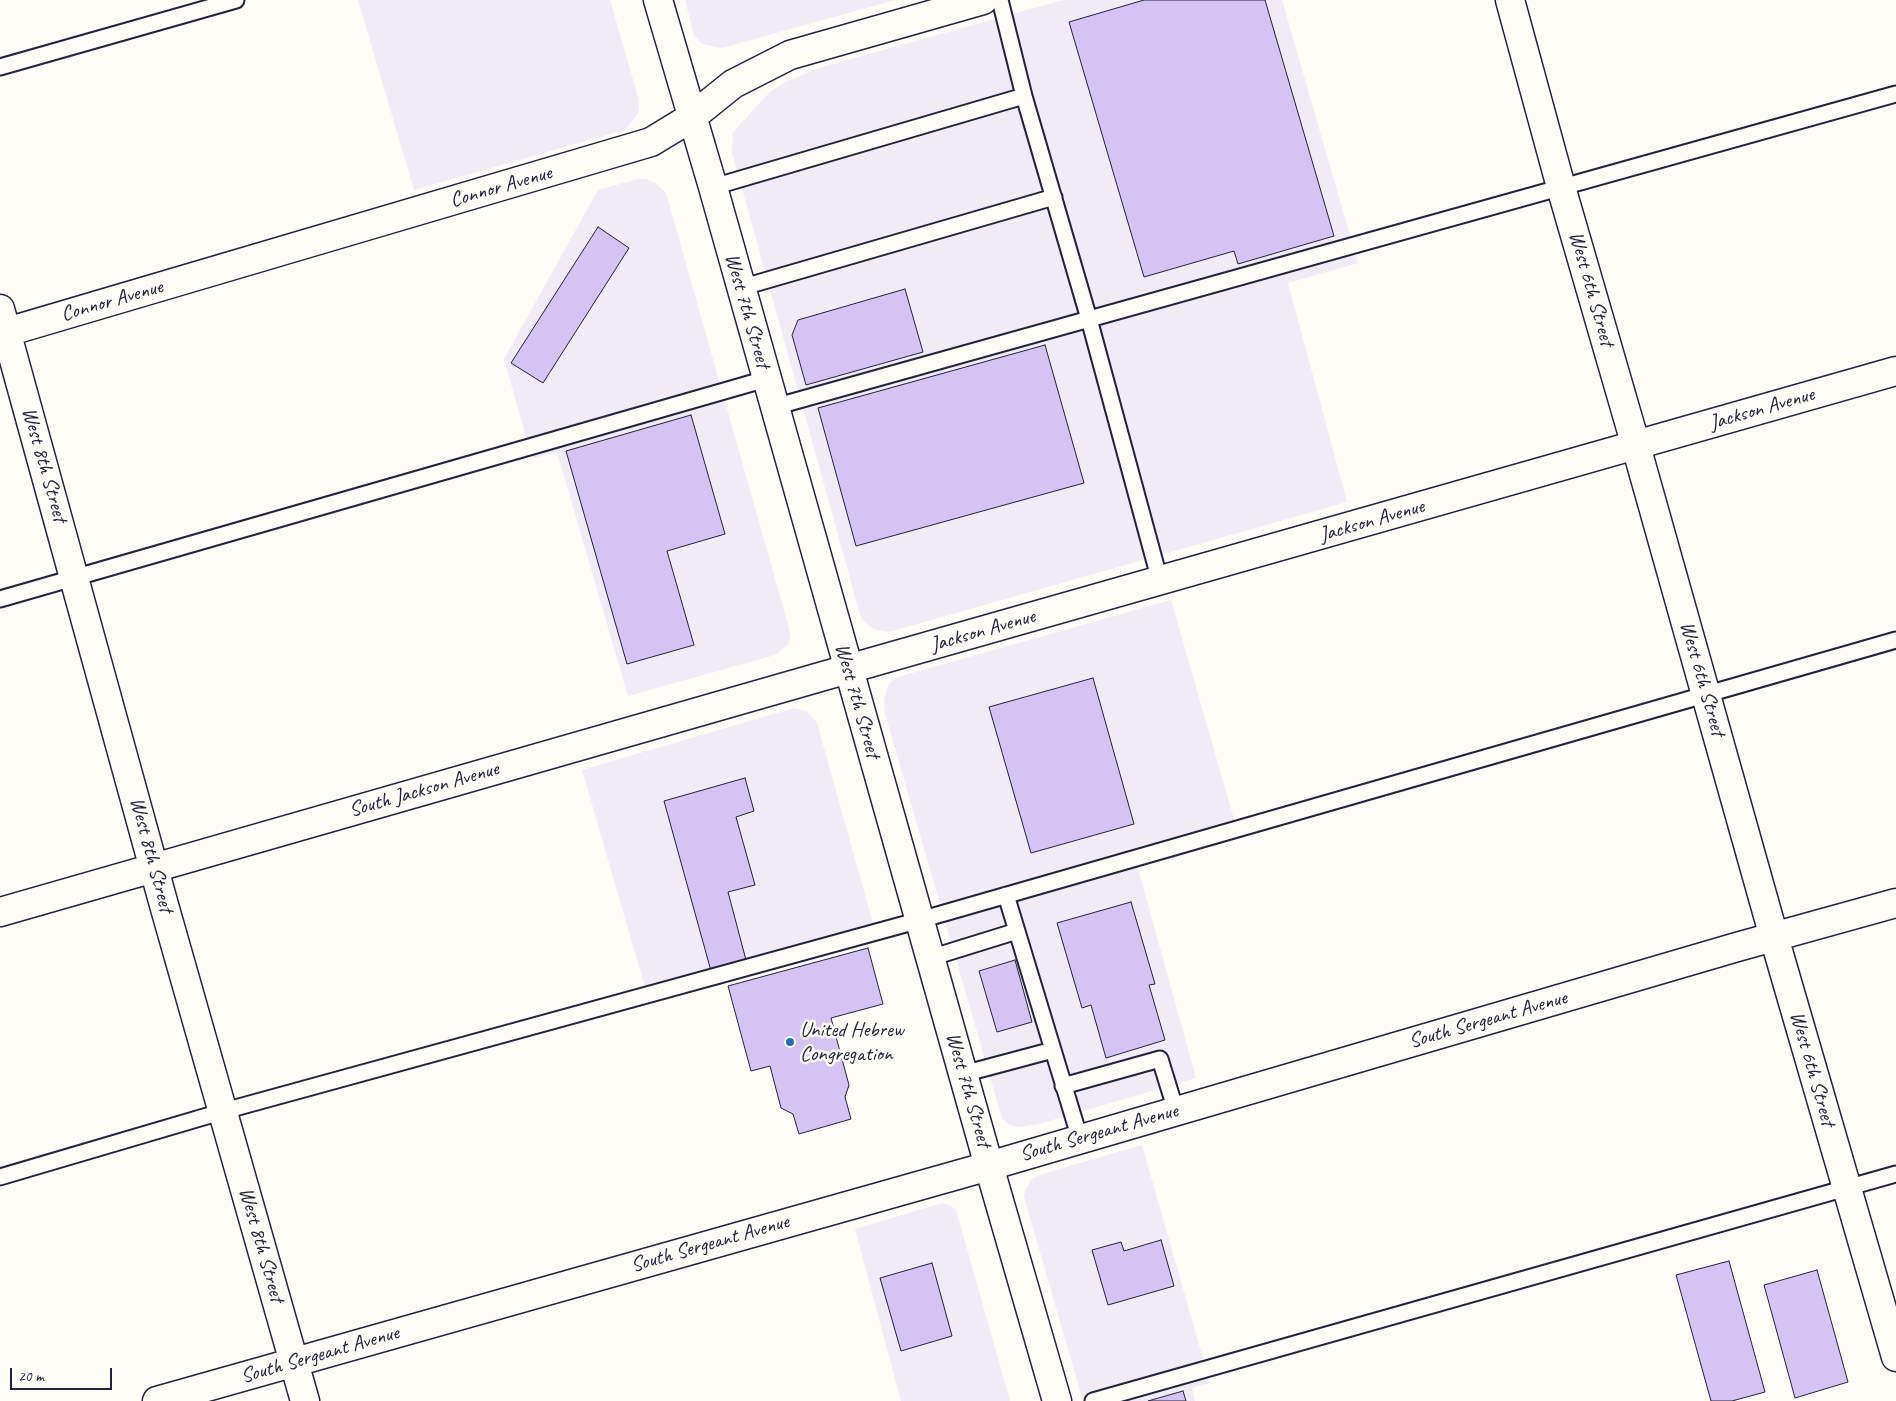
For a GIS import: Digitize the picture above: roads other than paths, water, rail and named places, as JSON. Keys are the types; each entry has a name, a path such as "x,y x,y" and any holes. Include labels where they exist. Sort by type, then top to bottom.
{"street":[{"name":"West 7th Street","path":"658,0 1057,1401"},
{"name":"Connor Avenue","path":"2,325 651,142 692,117 733,84 790,56 983,0"},
{"name":"West 6th Street","path":"1510,0 1561,187 1774,937 1896,1357"},
{"name":"West 8th Street","path":"2,325 75,577 154,867 305,1401"},
{"name":"Jackson Avenue","path":"848,669 1896,371"},
{"name":"South Jackson Avenue","path":"0,912 848,669"},
{"name":"South Sergeant Avenue","path":"157,1401 989,1166 1896,903"}],"lane":[{"path":"0,67 236,0"},
{"path":"1000,0 1024,96 1089,319 1160,581"},
{"path":"774,407 1896,94"},
{"path":"712,187 1024,96"},
{"path":"740,288 1054,197"},
{"path":"0,599 766,380"},
{"path":"0,1177 224,1111 1006,896 1706,693 1896,640"},
{"path":"1006,896 1080,1139"},
{"path":"930,958 1017,931"},
{"path":"963,1074 1053,1050"},
{"path":"1064,1086 1160,1060 1176,1111"},
{"path":"1093,1401 1896,1174"}],"place":[{"name":"United Hebrew Congregation","path":"790,1042"}]}
